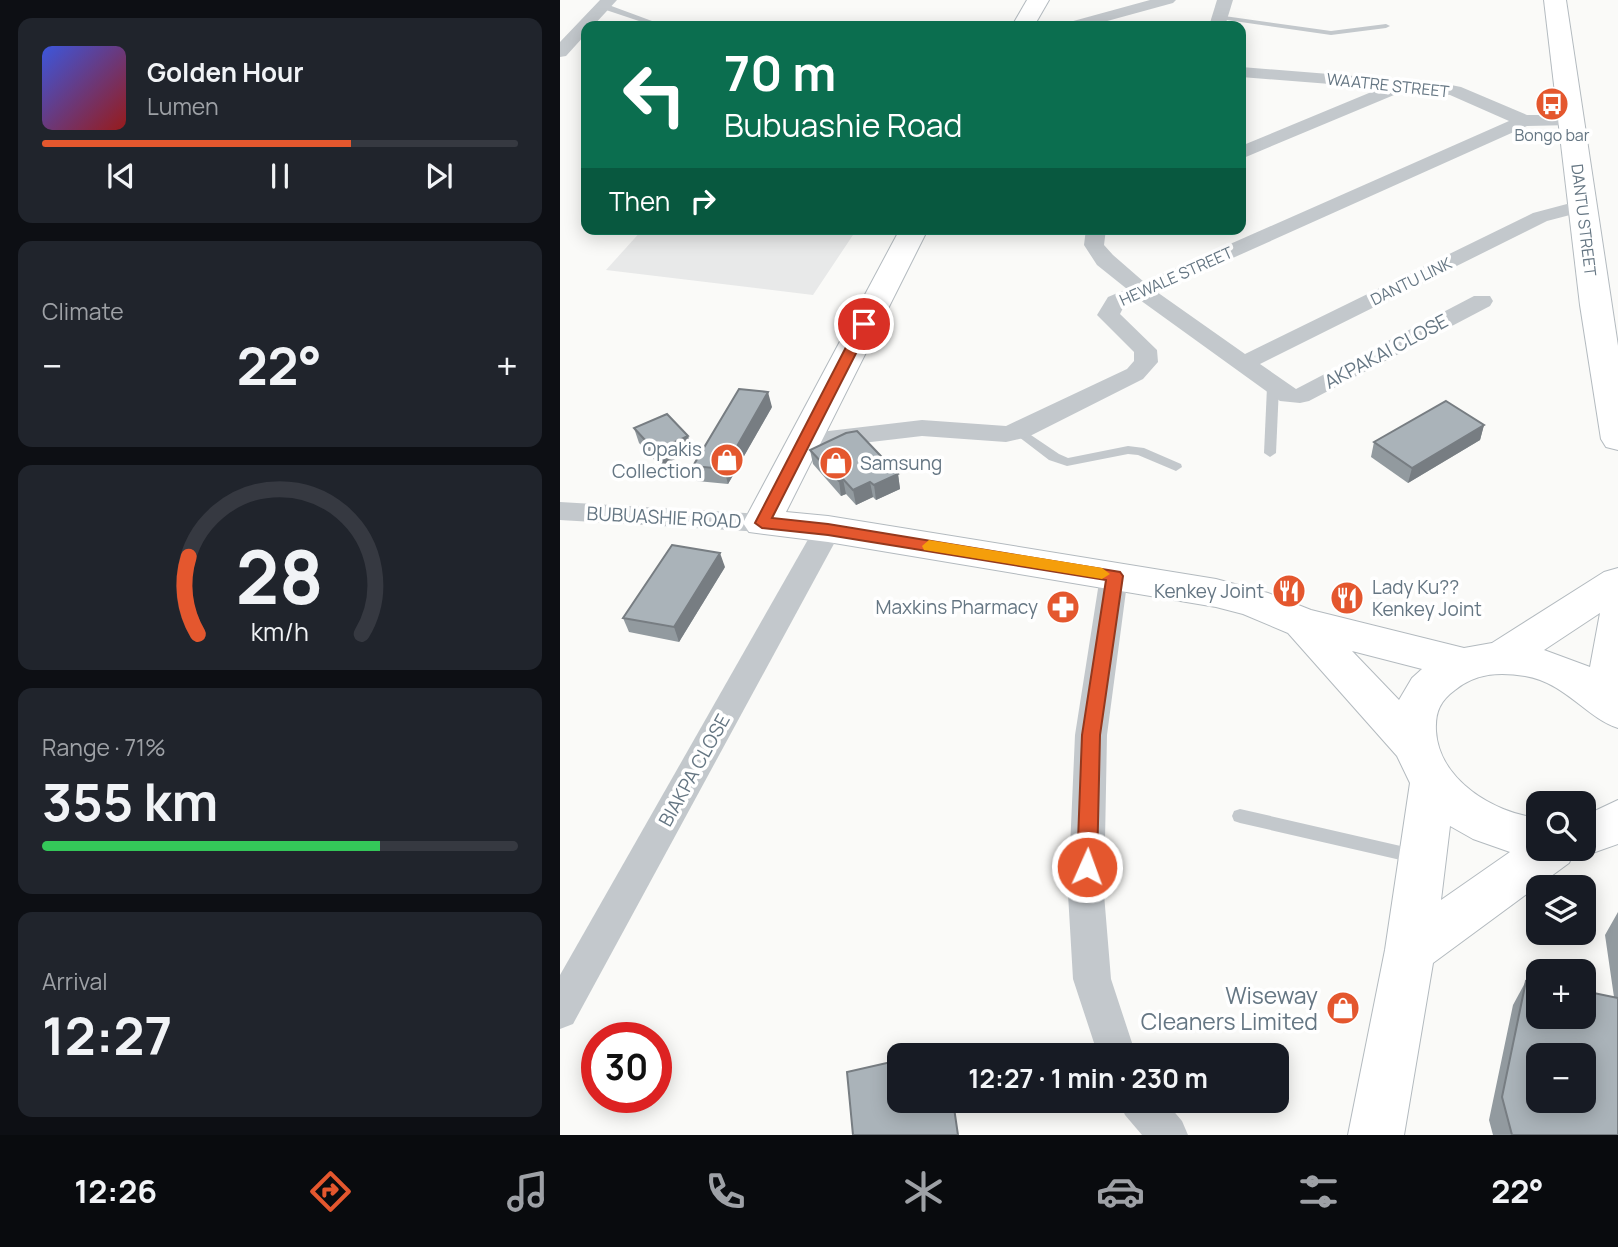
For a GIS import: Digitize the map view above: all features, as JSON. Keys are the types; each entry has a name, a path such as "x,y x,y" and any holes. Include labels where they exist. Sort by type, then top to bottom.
{"street":[{"path":"1026,21 1038,0"},
{"path":"1090,21 1168,0"},
{"path":"1219,21 1225,0"},
{"name":"DANTU STREET","path":"1555,0 1583,206 1606,306 1618,439"},
{"path":"589,21 606,3"},
{"path":"560,52 581,30"},
{"name":"WAATRE STREET","path":"1246,72 1451,90 1524,121 1572,120"},
{"path":"1246,151 1402,85"},
{"name":"HEWALE STREET","path":"803,442 922,428 995,435 1019,431 1135,373 1146,362 1145,350 1108,316 1116,302 1524,121"},
{"name":"DANTU LINK","path":"1242,364 1529,222 1551,213 1583,206"},
{"path":"762,523 911,235"},
{"path":"1095,235 1097,250 1142,291 1281,391"},
{"name":"AKPAKAI CLOSE","path":"1281,391 1300,396 1482,301"},
{"name":"BUBUASHIE ROAD","path":"560,511 762,523 828,530 1216,593 1254,603 1302,623 1482,661 1537,663 1574,676 1612,704"},
{"name":"BIAKPA CLOSE","path":"560,1011 828,530"},
{"path":"1113,1043 1092,979 1086,894 1091,735 1115,576"},
{"path":"1376,1135 1410,950 1423,858 1424,764 1413,719 1422,695 1440,676 1482,661 1618,582"},
{"path":"1612,704 1618,616"},
{"name":"BUBUASHIE ROAD","path":"1302,623 1458,807 1491,826 1526,835"},
{"path":"1410,950 1535,861"},
{"path":"1149,1113 1167,1135"}],"lane":[{"path":"606,3 648,21"},
{"path":"1246,25 1331,33 1386,26"},
{"path":"1269,453 1281,391"},
{"path":"1019,431 1054,457 1068,462 1128,450 1140,451 1176,467"},
{"path":"1240,816 1423,858"}],"shaded area":[{"path":"638,235 853,235 813,295 606,270"}],"building":[{"path":"739,389 768,392 724,469 693,466"},
{"path":"1446,401 1484,425 1412,468 1374,442"},
{"path":"667,414 688,436 655,451 634,428"},
{"path":"857,431 898,474 874,485 870,482 853,490 843,479 839,481 810,450 846,433"},
{"path":"672,545 720,553 674,627 623,618"},
{"path":"1526,981 1526,1029 1596,1029 1596,993 1618,998 1618,1135 1512,1135 1502,1097"},
{"path":"887,1063 887,1113 955,1113 958,1135 853,1135 847,1072"}],"slow traffic":[{"path":"929,546 1102,574"}],"place":[{"name":"Bongo bar","path":"1552,104"},
{"name":"Opakis Collection","path":"727,460"},
{"name":"Samsung","path":"836,463"},
{"name":"Kenkey Joint","path":"1289,591"},
{"name":"Lady Ku?? Kenkey Joint","path":"1347,598"},
{"name":"Maxkins Pharmacy","path":"1063,607"},
{"name":"Wiseway Cleaners Limited","path":"1343,1008"}],"route":[{"path":"864,324 762,523 828,530 1115,576 1091,735 1087,867"}]}
